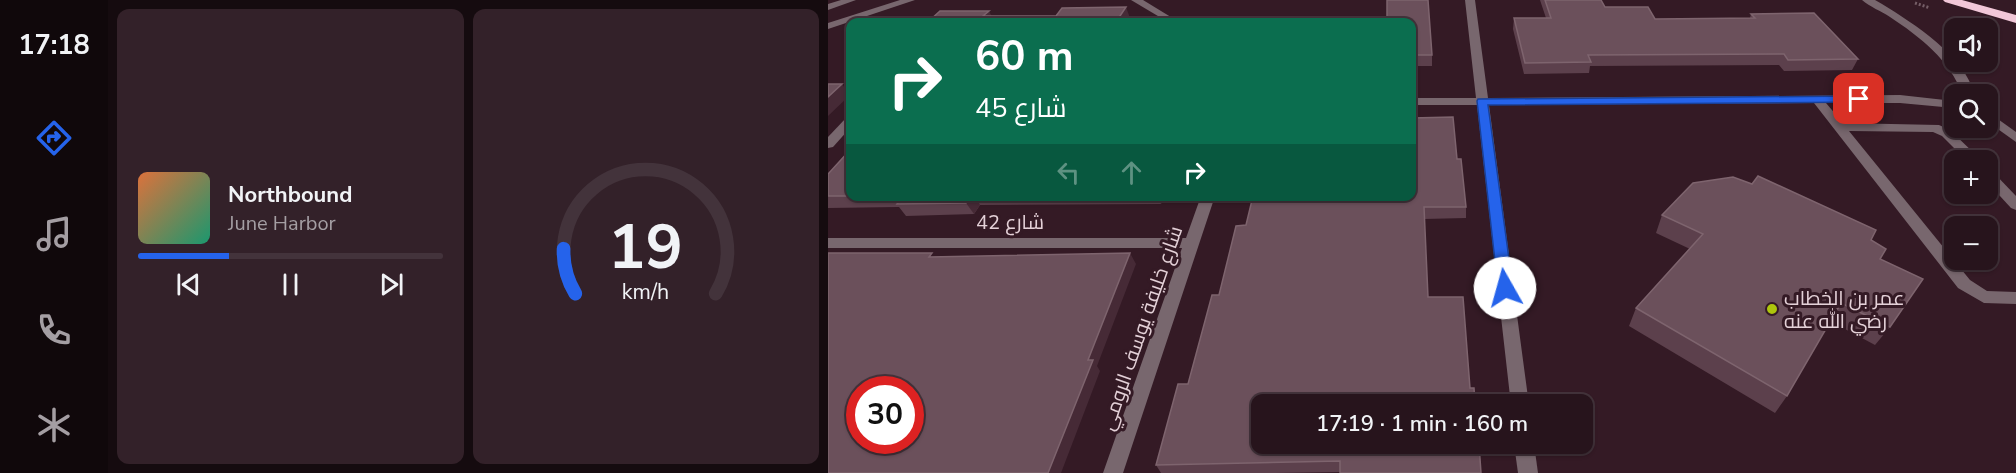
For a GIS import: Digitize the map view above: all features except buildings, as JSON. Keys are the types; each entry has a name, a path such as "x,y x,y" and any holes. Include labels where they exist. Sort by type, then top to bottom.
{"highway":[{"path":"1949,0 2016,19"}],"street":[{"path":"828,7 851,0"},
{"path":"853,18 910,0"},
{"path":"1136,0 1167,18"},
{"path":"1470,0 1519,394"},
{"path":"1867,0 1894,15 1947,60 1962,76 1965,84"},
{"path":"828,26 846,20"},
{"path":"1817,99 1969,289 1984,297 2016,298"},
{"path":"1416,102 1900,99 1944,103"},
{"path":"1998,124 2016,138"},
{"path":"828,144 846,126"},
{"path":"1841,128 1935,128 1946,133 1963,150"},
{"path":"1998,186 2016,205"},
{"name":"شارع خليفة يوسف الرومي","path":"1113,473 1206,201"},
{"name":"شارع 42","path":"828,243 1193,243"},
{"path":"1525,454 1528,473"}],"place":[{"name":"عمر بن الخطاب رضي الله عنه","path":"1772,309"}],"route":[{"path":"1505,288 1482,101 1859,99"}]}
